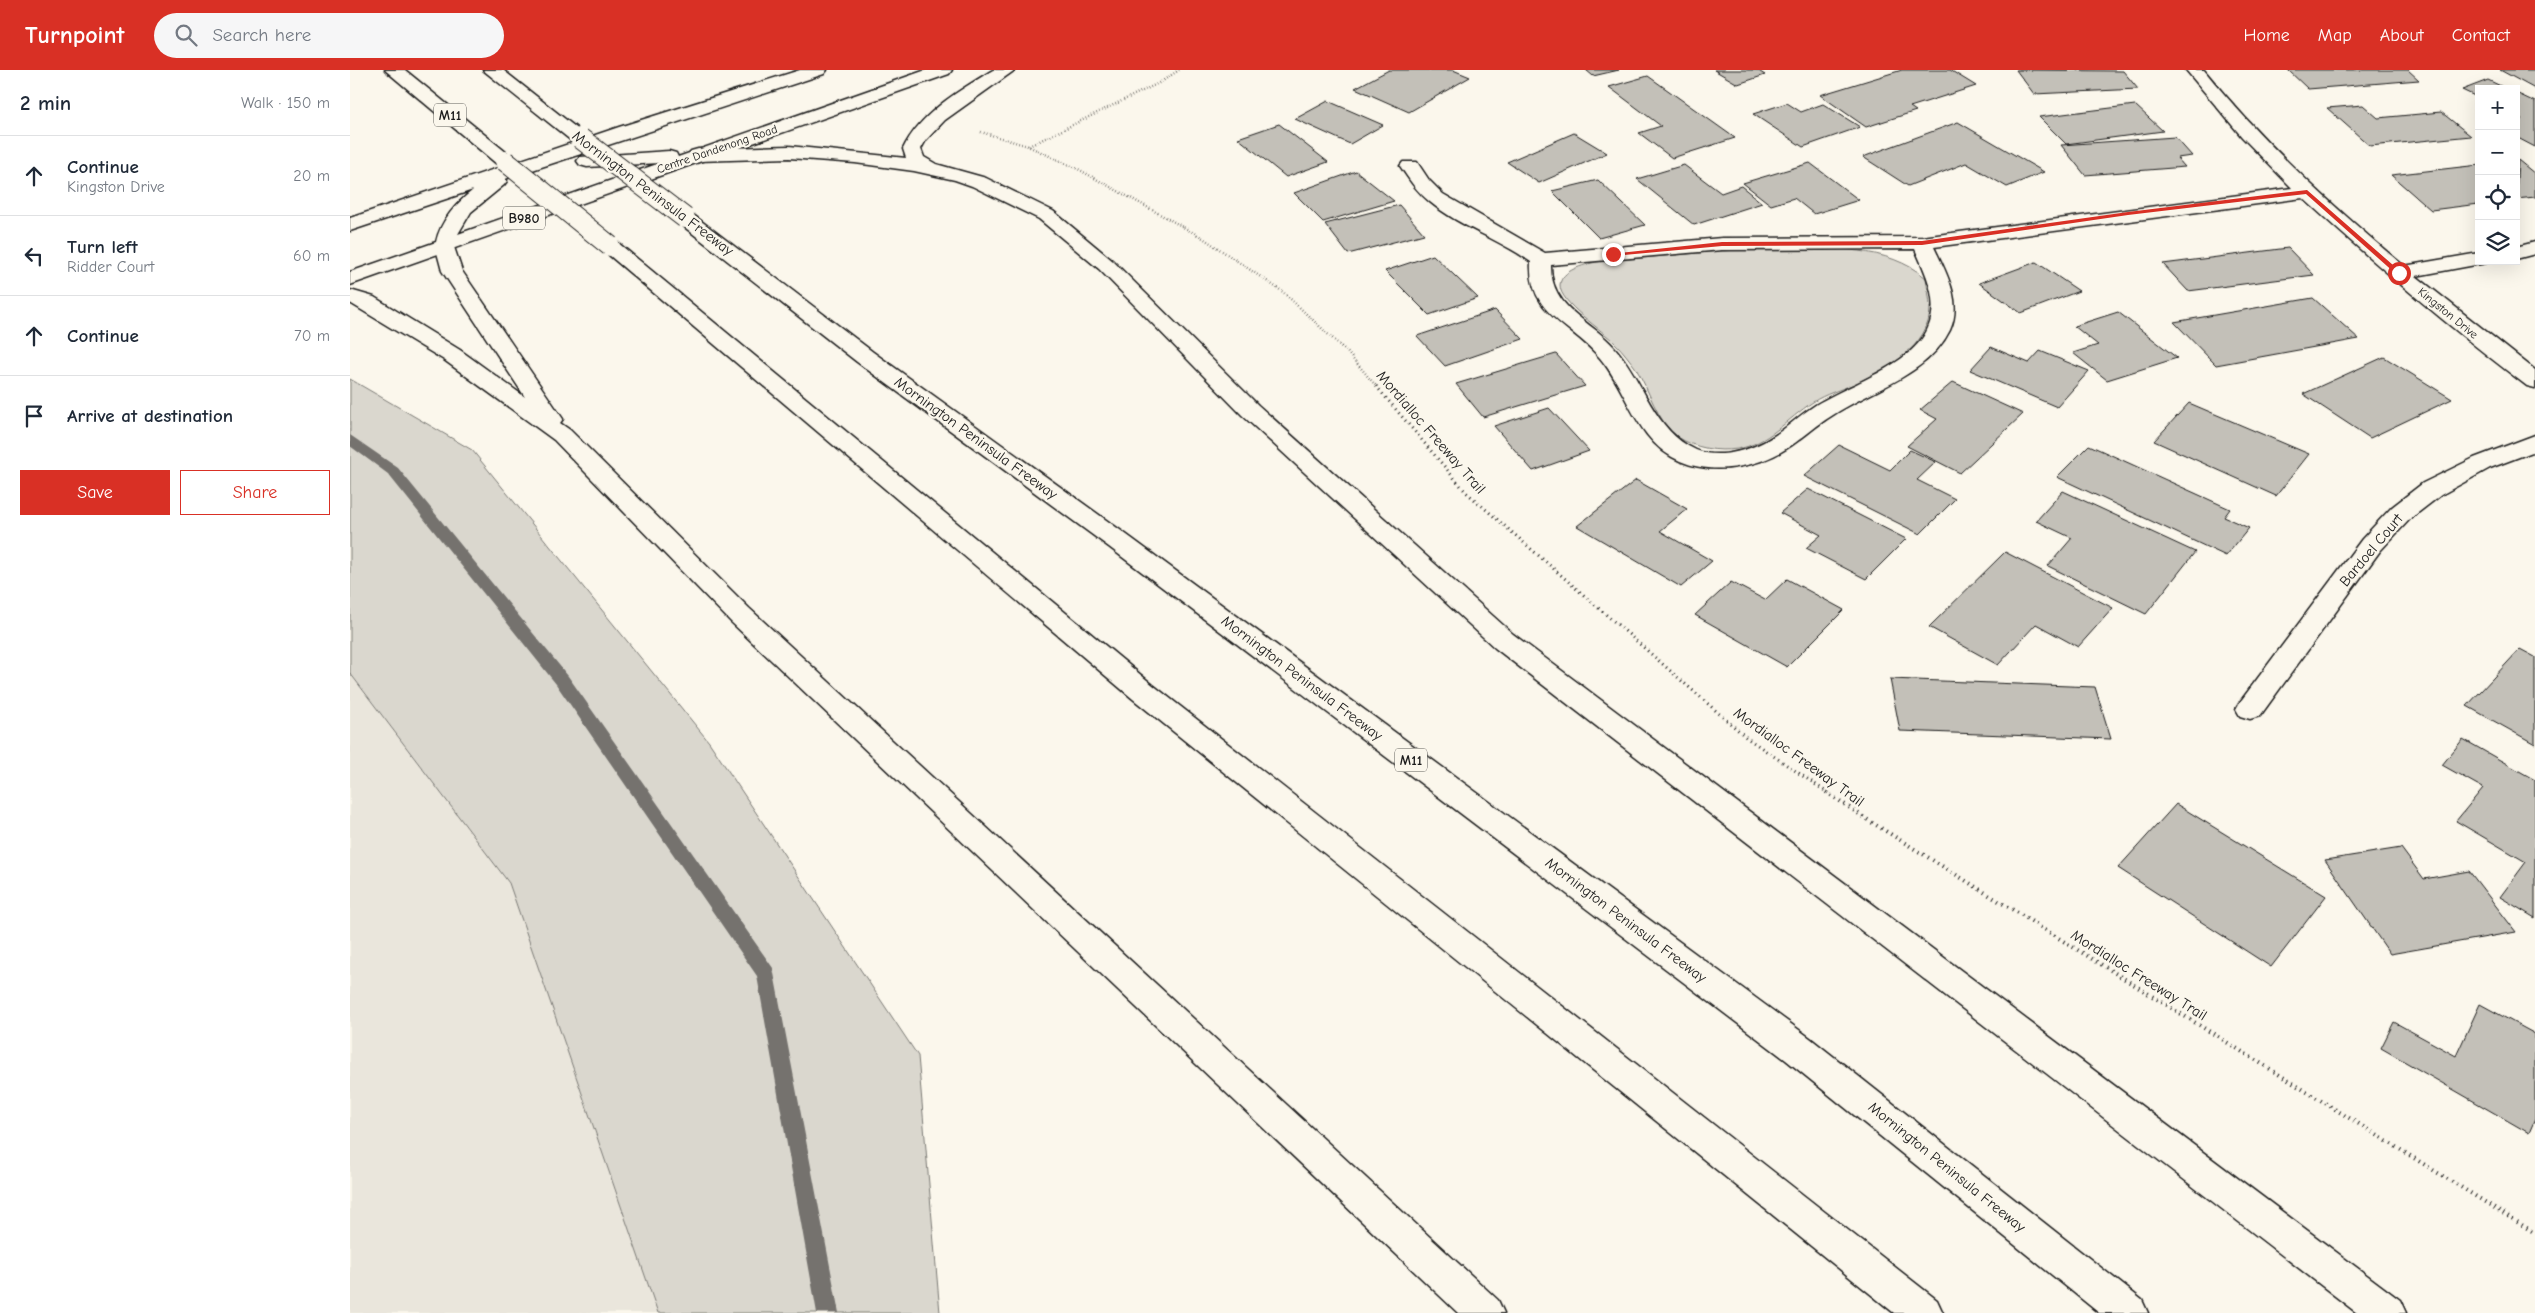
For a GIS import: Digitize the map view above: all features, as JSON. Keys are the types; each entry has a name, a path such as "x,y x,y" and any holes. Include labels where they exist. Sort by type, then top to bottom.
{"main road":[{"name":"M11","path":"394,70 515,164 610,246 1143,692 1924,1313"},
{"name":"Mornington Peninsula Freeway","path":"492,70 864,357 1118,541 1798,1049 2129,1313"},
{"path":"350,225 515,164 818,70"},
{"name":"Centre Dandenong Road","path":"350,279 943,70"},
{"path":"929,168 916,160 912,153 912,146 916,139 950,107 1006,70"},
{"name":"Kingston Drive","path":"2195,70 2243,126 2307,192 2399,273 2535,381"},
{"path":"562,435 455,275 448,261 445,245 446,234 461,212 515,164 790,152 863,158 929,168 960,175 999,191 1046,215 1106,265 1250,410 1504,641 2387,1313"},
{"path":"1410,166 1417,180 1437,200 1462,216 1527,249 1541,260 1722,244 1922,243 2307,192"},
{"path":"1541,260 1541,283 1549,300 1606,352 1626,376 1642,412 1667,444 1702,460 1718,462 1757,454 1784,441 1819,413 1844,398 1887,378 1918,357 1936,333 1944,310 1937,275 1922,243"},
{"path":"2520,252 2535,248"},
{"path":"2399,273 2475,260"},
{"path":"350,296 366,302 452,355 562,435 740,616 1485,1313"},
{"name":"Bardoel Court","path":"2250,709 2371,545 2401,513 2432,489 2465,471 2535,442"}],"path":[{"path":"1028,146 1161,82 1179,70"},
{"name":"Mordialloc Freeway Trail","path":"1078,169 1203,238 1283,292 1347,352 1466,492 1747,738 1871,822 2535,1234"}],"shaded area":[{"path":"1821,248 1858,251 1877,254 1911,267 1926,278 1930,304 1928,322 1914,346 1891,365 1866,379 1818,399 1768,436 1758,442 1737,449 1714,449 1691,444 1670,430 1659,414 1635,367 1610,338 1566,300 1560,285 1561,280 1569,272 1596,262 1721,251"},
{"path":"350,379 472,450 709,742 918,1056 940,1313 658,1313 509,883 350,673"},
{"path":"350,673 509,883 658,1313 350,1313"}],"building":[{"path":"1389,70 1453,70 1470,77 1409,112 1355,88"},
{"path":"1586,70 1619,70 1593,76"},
{"path":"1714,70 1757,70 1765,75 1738,84"},
{"path":"1902,70 1950,70 1976,86 1910,107 1916,111 1866,127 1820,95"},
{"path":"2016,70 2123,71 2138,89 2034,94"},
{"path":"2288,70 2408,70 2419,80 2308,89"},
{"path":"2500,70 2535,70 2535,89"},
{"path":"1648,76 1735,138 1672,158 1639,133 1661,126 1609,87"},
{"path":"2488,80 2499,85 2475,85"},
{"path":"2475,85 2475,96 2462,90"},
{"path":"2520,95 2535,102 2535,147 2520,139 2520,120 2522,119 2520,118"},
{"path":"1328,101 1383,125 1350,144 1295,119"},
{"path":"1787,103 1801,112 1823,104 1860,127 1803,147 1753,114"},
{"path":"2135,105 2163,131 2066,144 2039,117"},
{"path":"2363,105 2378,118 2441,112 2471,136 2370,146 2327,108"},
{"path":"1958,122 2044,172 2007,187 1966,163 1908,186 1863,157"},
{"path":"1279,124 1328,162 1286,177 1238,138"},
{"path":"1574,133 1607,153 1539,183 1507,162"},
{"path":"2175,137 2192,156 2177,158 2185,167 2085,175 2061,145"},
{"path":"2520,162 2535,174 2535,197 2520,199"},
{"path":"1810,163 1859,200 1814,214 1794,198 1771,205 1743,183"},
{"path":"1684,165 1721,193 1741,186 1762,203 1694,225 1637,179"},
{"path":"2475,165 2475,204 2431,210 2391,175"},
{"path":"1356,171 1394,201 1323,222 1294,193"},
{"path":"1598,180 1645,225 1599,238 1552,191"},
{"path":"1399,205 1424,234 1348,254 1325,224"},
{"path":"2288,248 2314,275 2188,291 2163,264"},
{"path":"1433,255 1478,298 1429,315 1385,271"},
{"path":"2036,262 2079,291 2021,313 1979,283"},
{"path":"2313,298 2359,339 2216,365 2174,322"},
{"path":"1495,310 1523,339 1445,366 1417,336"},
{"path":"2118,312 2177,358 2107,380 2073,353 2098,345 2074,326"},
{"path":"1991,347 2029,363 2040,351 2089,371 2057,407 1970,370"},
{"path":"1556,354 1585,386 1483,417 1456,384"},
{"path":"2384,357 2452,399 2370,438 2303,394"},
{"path":"1953,382 2023,414 1960,473 1907,446 1937,419 1920,410"},
{"path":"2189,403 2309,454 2276,496 2154,441"},
{"path":"1549,408 1589,451 1533,471 1494,426"},
{"path":"1839,445 1890,470 1910,450 1936,462 1917,480 1955,499 1920,534 1804,476"},
{"path":"2089,445 2230,509 2224,517 2249,528 2226,556 2057,477"},
{"path":"1636,480 1687,509 1660,531 1712,561 1681,587 1577,526"},
{"path":"1808,489 1906,539 1866,579 1806,548 1821,535 1780,513"},
{"path":"2063,491 2195,552 2146,614 2048,566 2072,538 2036,521"},
{"path":"2005,552 2113,608 2078,647 2036,624 1998,665 1929,627"},
{"path":"1787,579 1844,610 1787,667 1695,615 1731,582 1765,600"},
{"path":"2520,649 2535,657 2535,744 2467,706"},
{"path":"1890,679 2095,687 2111,739 1900,731"},
{"path":"2463,739 2535,780 2535,918 2500,897 2526,862 2456,821 2483,788 2442,765"},
{"path":"2176,804 2326,896 2271,967 2118,868"},
{"path":"2401,848 2424,879 2469,871 2516,932 2390,954 2325,860"},
{"path":"2480,1004 2535,1034 2535,1119 2529,1133 2381,1048 2394,1022 2456,1056"}],"waterway":[{"path":"350,439 393,471 562,680 766,974 828,1313"}],"route":[{"path":"1613,254 1722,244 1922,243 2128,214 2307,192 2399,273"}]}
